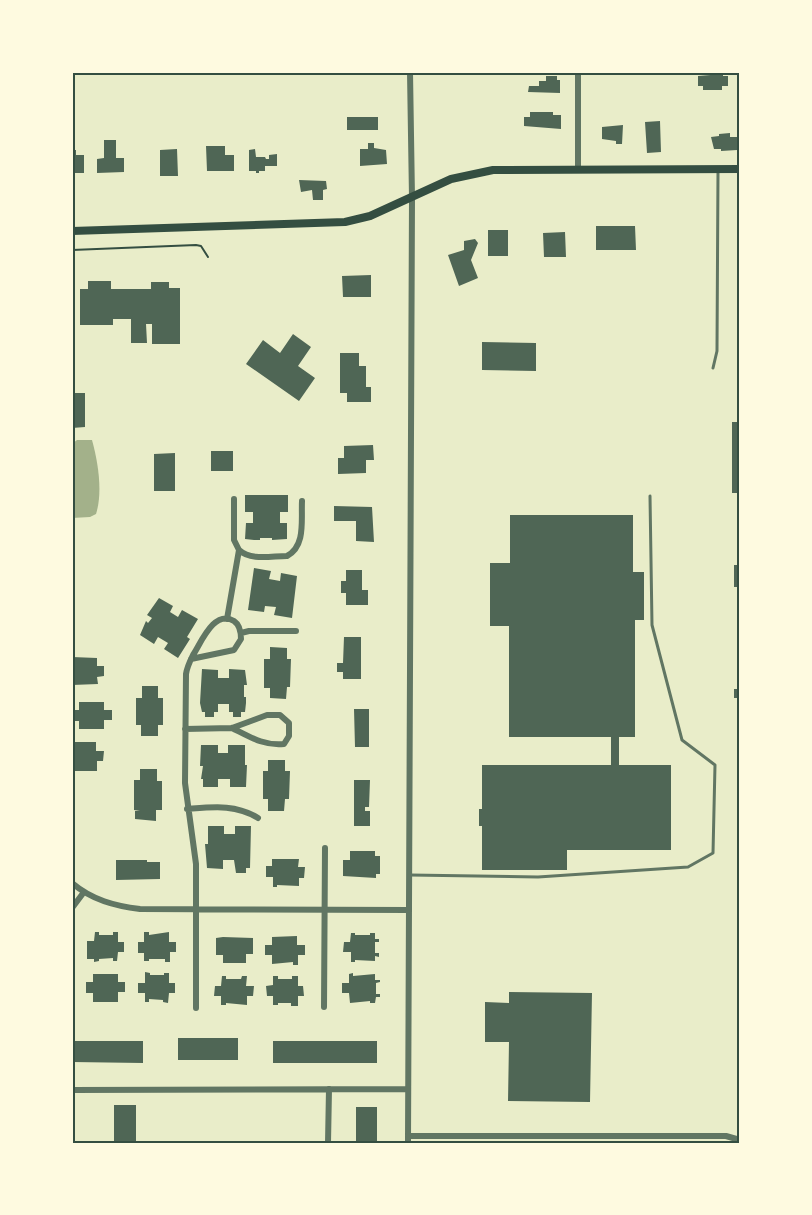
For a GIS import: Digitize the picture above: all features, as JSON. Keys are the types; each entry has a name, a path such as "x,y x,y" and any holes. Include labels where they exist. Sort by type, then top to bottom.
{"main road":[{"path":"72,231 345,222 370,216 451,179 472,173 503,169 740,169"}],"street":[{"path":"410,72 412,198 408,1140 654,1140 726,1136 740,1140"},
{"path":"578,72 578,169"},
{"path":"234,500 234,540 239,550 247,556 254,557 287,556 294,552 301,539 302,501"},
{"path":"227,619 239,550"},
{"path":"191,659 234,650 240,644 241,633 237,624 227,619 214,623 191,659 186,676 185,783 196,854 196,1008"},
{"path":"241,633 296,631"},
{"path":"185,729 232,728 267,715 280,715 289,723 289,736 284,744 272,745 261,743 232,728"},
{"path":"188,809 227,807 240,809 258,818"},
{"path":"324,1006 325,848"},
{"path":"72,883 84,892 105,902 125,908 409,910"},
{"path":"72,908 84,892"},
{"path":"328,1143 329,1089"},
{"path":"72,1090 408,1089"}],"lane":[{"path":"713,368 717,351 718,169"},
{"path":"410,875 538,876 688,867 713,853 716,765 682,740 652,625 651,496"}],"path":[{"path":"72,250 196,245 201,246 208,257"}],"shaded area":[{"path":"77,440 92,440 98,467 99,496 96,514 90,517 72,518 72,444"}],"building":[{"path":"723,74 723,76 728,76 728,86 722,86 722,90 703,90 703,86 698,86 698,76"},
{"path":"546,76 557,76 557,80 560,80 560,93 528,92 529,86 539,86 539,81 546,81"},
{"path":"530,112 553,112 553,115 561,115 561,129 524,126 524,117 530,117"},
{"path":"347,117 378,117 378,130 347,130"},
{"path":"660,121 661,152 647,153 645,122"},
{"path":"623,125 622,144 602,139 602,127"},
{"path":"730,133 730,137 737,137 737,150 714,149 711,137"},
{"path":"104,140 116,140 116,158 124,158 124,172 97,173 97,159 104,158"},
{"path":"368,143 374,143 374,148 386,150 387,164 360,166 360,149 368,149"},
{"path":"206,146 225,146 225,155 234,155 234,171 207,171"},
{"path":"177,149 178,176 160,176 160,150"},
{"path":"255,149 256,157 269,159 269,155 277,154 277,166 265,166 265,171 259,171 259,173 249,171 249,150"},
{"path":"72,150 76,150 76,155 84,155 84,173 72,173"},
{"path":"299,180 326,181 327,189 323,190 323,200 313,200 312,190 301,192"},
{"path":"596,226 635,226 636,250 596,250"},
{"path":"488,230 508,230 508,256 488,256"},
{"path":"565,232 566,257 544,257 543,233"},
{"path":"475,239 478,243 471,260 478,278 459,286 448,255 464,250 464,241"},
{"path":"371,275 371,297 343,297 342,276"},
{"path":"88,281 111,281 111,289 151,289 151,282 169,282 169,288 180,288 180,344 152,344 152,324 146,324 147,343 131,343 131,319 113,319 113,325 80,325 80,289 88,289"},
{"path":"293,334 311,347 298,366 315,378 299,401 246,364 263,340 280,353"},
{"path":"482,342 536,343 536,371 482,370"},
{"path":"340,353 359,353 359,366 366,366 366,387 371,387 371,402 347,402 347,393 340,393"},
{"path":"72,393 85,393 85,427 72,428"},
{"path":"732,422 740,422 740,493 732,493"},
{"path":"373,445 374,460 366,460 366,473 338,474 338,458 344,458 344,446"},
{"path":"211,451 233,451 233,471 211,471"},
{"path":"175,453 175,491 154,491 154,454"},
{"path":"245,495 288,495 288,512 280,512 280,523 287,523 287,539 245,539 246,523 253,523 253,512 245,512"},
{"path":"334,506 372,507 374,542 356,541 356,521 334,521"},
{"path":"510,515 633,515 633,572 644,572 644,620 635,620 635,737 619,737 619,765 671,765 671,850 567,850 567,870 482,870 482,826 479,826 479,809 482,809 482,765 611,765 611,737 509,737 509,626 490,626 490,563 510,563"},
{"path":"734,565 740,565 740,587 734,587"},
{"path":"254,568 271,571 269,579 280,581 281,573 297,576 292,618 274,615 276,607 265,606 264,612 248,610"},
{"path":"346,570 362,570 362,590 368,590 368,605 346,605 346,593 341,593 341,581 346,581"},
{"path":"159,598 173,606 170,612 178,617 182,610 198,619 187,637 190,639 178,658 164,649 168,643 158,637 154,644 140,635 146,621 148,623 152,618 147,615"},
{"path":"738,601 740,601 740,702 738,698 734,698 734,689 738,689"},
{"path":"344,637 361,637 361,679 343,679 343,672 337,672 337,663 343,663"},
{"path":"270,647 287,648 287,659 291,659 290,687 287,687 286,699 270,698 270,688 264,688 264,659 270,659"},
{"path":"72,657 97,658 97,666 104,666 104,676 97,677 98,684 72,685"},
{"path":"202,669 218,670 218,678 229,678 229,669 245,670 247,685 244,685 244,697 246,697 246,703 245,712 241,712 241,717 233,717 233,712 229,712 229,704 218,704 218,712 214,712 214,717 205,717 200,703"},
{"path":"142,686 158,686 158,698 163,698 163,725 158,725 158,736 141,736 141,725 136,725 136,698 142,698"},
{"path":"79,702 104,702 104,710 112,710 112,720 104,720 104,729 79,729 79,721 72,721 72,710 79,710"},
{"path":"354,709 369,709 369,747 355,747"},
{"path":"72,742 96,742 96,751 104,751 103,761 97,761 97,771 72,771"},
{"path":"201,745 218,745 218,753 228,753 228,745 245,745 246,787 230,787 230,779 218,779 218,787 203,787 203,779 201,779 203,766 200,766"},
{"path":"268,760 285,760 285,771 290,771 289,799 285,799 284,811 268,811 268,799 263,799 263,771 268,771"},
{"path":"140,769 157,769 157,781 162,781 162,810 156,810 156,821 135,819 135,811 140,811 134,810 134,780 140,780"},
{"path":"354,780 370,780 369,807 365,807 365,811 370,811 370,826 354,826"},
{"path":"208,826 224,826 224,834 235,834 235,826 251,826 250,868 246,868 246,873 236,873 234,860 223,860 223,869 207,868 205,844 208,844"},
{"path":"350,851 375,851 375,856 380,856 380,874 376,874 376,878 343,876 343,860 350,860"},
{"path":"272,859 299,859 298,867 305,867 304,878 299,878 299,886 277,885 273,887 273,877 266,877 266,866 272,866"},
{"path":"116,860 160,862 160,879 116,880"},
{"path":"95,932 99,932 99,935 113,935 113,932 118,932 118,942 124,942 124,952 118,952 117,961 113,961 113,958 99,959 94,962 94,959 87,959 87,941 94,941"},
{"path":"144,932 149,932 149,935 169,932 169,942 176,942 176,952 170,952 170,962 165,962 165,959 144,961 144,953 138,953 138,942 144,942"},
{"path":"351,933 370,935 370,933 375,933 375,939 379,939 379,942 375,942 375,953 379,953 379,957 375,956 375,961 355,960 351,962 351,952 343,952 344,942 350,942"},
{"path":"297,936 297,945 305,945 305,955 298,955 298,965 293,965 293,962 272,964 272,955 265,955 265,945 272,945 272,937"},
{"path":"216,938 253,938 253,954 246,954 246,963 223,963 223,955 216,955"},
{"path":"145,972 150,975 169,973 169,983 175,983 175,993 169,993 168,1003 163,1000 149,999 149,1002 145,1002 145,993 138,993 138,983 145,983"},
{"path":"353,973 353,976 375,974 375,980 380,980 376,983 376,994 380,994 380,997 376,997 375,1003 370,1003 370,1001 350,1003 349,993 342,993 342,983 349,983 349,974"},
{"path":"93,974 118,974 118,982 125,982 125,992 118,992 118,1002 93,1002 93,993 86,993 86,982 93,982"},
{"path":"222,976 226,976 226,979 241,979 242,976 247,976 246,986 254,986 253,996 247,996 247,1005 226,1003 226,1005 221,1005 221,996 214,996 215,986 221,986"},
{"path":"273,976 278,976 278,979 292,979 292,976 298,976 298,986 303,986 304,996 298,996 298,1006 291,1006 291,1003 273,1005 273,996 267,996 266,986 273,985"},
{"path":"509,992 592,993 590,1102 508,1101 509,1042 485,1042 485,1002 509,1003"},
{"path":"178,1038 238,1038 238,1060 178,1060"},
{"path":"72,1041 143,1041 143,1063 72,1062"},
{"path":"273,1041 377,1041 377,1063 273,1063"},
{"path":"114,1105 136,1105 136,1143 114,1143"},
{"path":"356,1107 377,1107 377,1143 356,1143"}]}
